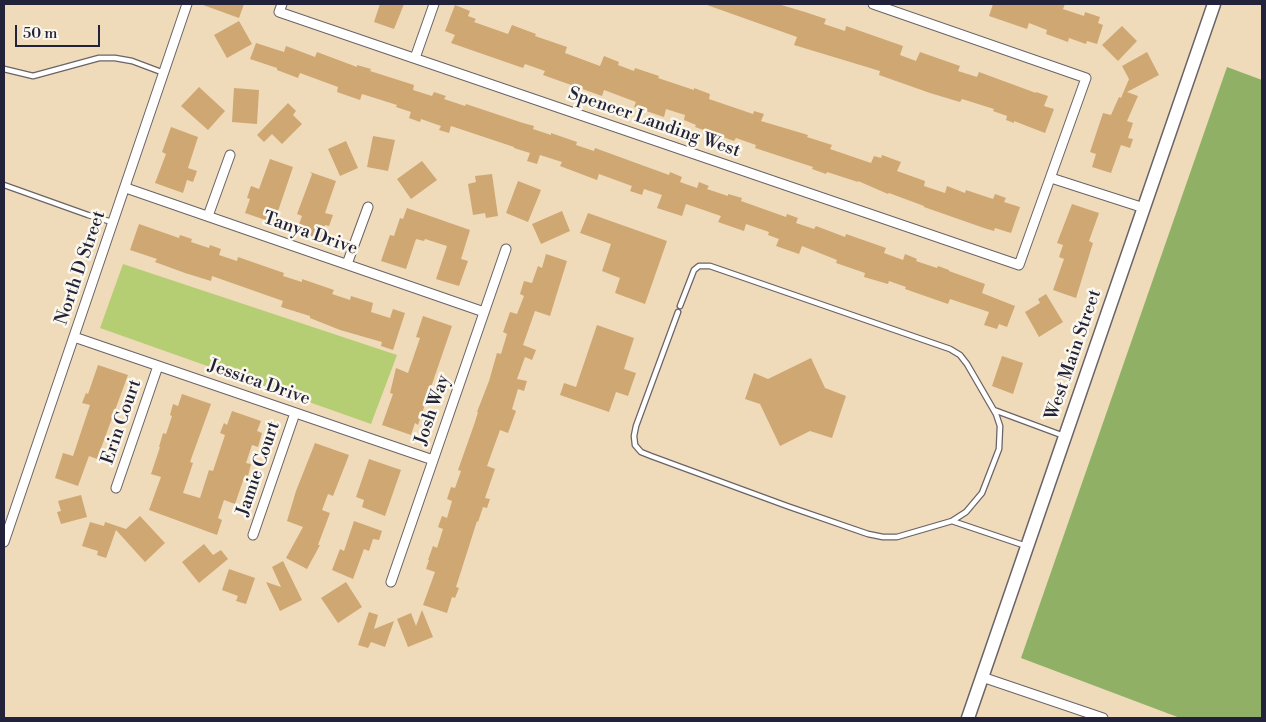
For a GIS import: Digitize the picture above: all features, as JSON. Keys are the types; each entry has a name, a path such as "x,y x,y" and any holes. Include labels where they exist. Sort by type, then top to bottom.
{"main road":[{"name":"West Main Street","path":"968,718 1214,4"}],"street":[{"name":"North D Street","path":"4,542 126,188 187,4"},
{"path":"414,58 434,4"},
{"path":"873,4 1086,78 1051,178 1144,208"},
{"name":"Spencer Landing West","path":"281,8 414,58 1019,265 1051,178"},
{"path":"208,216 230,154"},
{"name":"Tanya Drive","path":"126,188 484,312"},
{"path":"347,264 368,207"},
{"name":"Josh Way","path":"390,582 506,249"},
{"name":"Jessica Drive","path":"74,336 433,460"},
{"name":"Erin Court","path":"116,488 158,366"},
{"name":"Jamie Court","path":"254,535 295,413"},
{"path":"982,677 1103,718"}],"lane":[{"path":"4,69 34,76 99,58 116,58 132,61 164,72"},
{"path":"4,185 88,215 114,222"},
{"path":"704,265 950,349 967,364 994,410 1000,426 1001,436 993,468 982,493 966,512 952,521 897,536 883,537 868,534 660,460 642,452 635,445 634,436 691,274 697,267 704,265"},
{"path":"994,410 1065,436"},
{"path":"952,521 1027,546"}],"green space":[{"path":"1227,67 1262,80 1262,718 1180,718 1021,658"},
{"path":"123,264 397,355 371,424 100,328"}],"building":[{"path":"204,4 244,4 239,18"},
{"path":"380,4 404,4 394,29 374,22"},
{"path":"708,4 778,4 805,12 826,19 824,24 845,31 846,26 903,46 900,55 916,61 920,52 960,66 958,71 977,77 979,72 1048,96 1044,106 1054,109 1045,133 1014,121 1014,123 1006,120 1007,116 993,111 994,109 962,99 960,102 930,93 879,75 880,71 794,45 797,37"},
{"path":"993,4 1065,4 1063,9 1084,16 1085,12 1100,17 1098,23 1103,25 1097,44 1087,41 1086,44 1069,38 1068,42 1046,34 1047,30 1029,23 1027,29 989,16"},
{"path":"455,5 470,11 468,16 476,19 474,22 508,34 512,25 536,34 535,36 567,47 565,53 600,66 604,56 619,62 618,65 634,71 635,68 659,76 658,78 694,90 694,88 710,94 709,99 753,114 754,111 764,114 761,121 808,135 807,137 832,145 830,149 871,163 874,156 881,158 882,155 901,162 897,171 925,181 924,186 945,193 947,186 965,193 966,190 993,199 995,194 1006,198 1004,202 1020,207 1011,233 995,228 994,231 984,228 888,194 858,181 812,169 813,167 755,148 756,145 736,138 734,141 695,127 696,125 684,120 685,115 666,109 664,117 634,107 636,102 604,90 602,96 543,75 545,71 525,64 523,68 451,43 455,35 445,31"},
{"path":"239,21 252,44 227,58 214,35"},
{"path":"1122,26 1137,41 1118,61 1102,45"},
{"path":"256,43 284,52 286,46 315,57 317,52 414,85 413,90 432,96 434,92 446,96 444,99 465,106 466,104 534,126 533,129 577,142 576,145 594,151 595,148 669,175 670,172 682,177 680,182 697,188 699,182 709,186 707,189 728,196 728,194 742,198 741,201 786,217 787,214 798,218 796,223 814,229 816,226 845,237 846,234 886,248 884,253 903,260 905,254 917,259 916,261 937,268 938,266 985,284 982,293 1015,306 1007,327 999,324 997,329 984,325 989,312 950,299 948,304 905,289 906,287 889,281 888,284 864,277 865,273 836,263 837,260 802,246 799,254 776,246 779,239 768,235 769,232 746,224 744,231 718,222 721,216 686,204 682,216 657,208 662,195 644,189 642,195 630,191 632,186 599,174 597,180 560,166 562,162 540,155 537,164 527,161 530,153 514,147 451,126 449,133 439,130 441,126 421,119 420,122 409,118 411,112 396,107 397,105 362,94 360,100 337,92 338,87 300,73 298,78 277,70 277,68 250,59"},
{"path":"1147,52 1159,75 1127,92 1138,96 1127,121 1133,123 1128,138 1133,139 1130,148 1121,145 1111,173 1092,167 1096,154 1090,152 1103,113 1111,115 1129,79 1122,66"},
{"path":"199,87 225,111 208,130 181,106"},
{"path":"234,88 259,90 257,124 232,122"},
{"path":"288,103 296,111 293,115 302,124 282,144 272,134 264,142 257,135"},
{"path":"171,127 198,137 188,168 197,171 193,182 187,180 183,193 155,183 166,154 162,152"},
{"path":"373,136 395,140 388,171 367,167"},
{"path":"346,141 358,168 340,176 328,149"},
{"path":"270,159 293,167 274,223 245,213 250,199 247,198 251,186 259,189"},
{"path":"422,161 437,180 411,199 397,179"},
{"path":"310,172 336,181 325,213 333,215 329,226 325,225 320,240 296,232 302,216 297,214 312,174"},
{"path":"492,174 498,216 486,218 485,213 473,215 468,184 476,182 475,176"},
{"path":"518,181 541,190 528,222 506,213"},
{"path":"1072,204 1099,213 1089,241 1093,243 1076,298 1053,290 1064,259 1059,257 1063,245 1057,243"},
{"path":"407,208 470,230 461,259 468,261 459,286 436,279 447,246 425,239 424,241 416,239 406,269 381,261 390,235 394,236 400,218 403,219"},
{"path":"562,211 570,231 541,244 532,224"},
{"path":"588,213 667,241 645,304 615,293 620,278 602,271 611,244 580,233"},
{"path":"139,224 179,238 180,235 192,239 191,242 209,248 210,245 221,249 219,255 237,261 238,257 284,273 283,276 302,282 302,279 334,290 332,294 350,300 351,296 373,303 371,312 390,318 393,309 405,313 393,350 381,346 382,342 340,330 310,318 310,316 281,307 283,301 212,276 211,281 185,273 155,262 157,259 130,250"},
{"path":"546,254 567,261 550,316 535,311 523,345 536,350 532,360 525,357 517,379 527,381 524,391 518,389 512,409 516,411 508,433 500,430 487,466 495,469 485,498 490,499 487,508 483,507 477,521 456,587 459,588 455,598 452,597 447,613 423,605 435,572 426,569 428,560 433,546 437,548 443,529 438,527 442,516 447,518 452,501 447,499 451,487 455,488 461,471 458,470 497,353 501,354 507,334 503,332 510,312 517,314 524,296 520,294 524,281 532,283 538,266 542,268"},
{"path":"1046,294 1063,322 1039,337 1025,312 1040,303 1038,299"},
{"path":"423,316 452,326 418,425 415,423 411,435 382,425 393,394 390,393 396,368 408,373 420,338 416,337"},
{"path":"597,325 634,338 624,369 636,373 628,396 616,392 609,412 560,395 564,383 576,387"},
{"path":"1002,356 1023,363 1013,394 992,386"},
{"path":"811,358 825,388 846,396 832,438 810,431 780,446 760,404 745,399 754,373 768,379"},
{"path":"98,365 128,375 97,459 89,456 78,486 55,478 63,453 73,456 90,405 82,403 86,393 88,394"},
{"path":"182,394 211,404 190,462 193,463 183,493 200,498 209,470 213,471 225,435 220,433 224,423 227,425 232,411 261,421 257,431 262,433 258,447 252,445 246,463 251,464 248,476 245,475 235,504 224,500 218,518 222,520 217,535 149,510 161,477 151,474 163,433 166,434 172,416 170,415 173,404 178,406"},
{"path":"315,443 349,455 333,496 328,494 322,510 330,513 318,545 320,545 307,569 286,558 303,527 287,521 296,491"},
{"path":"369,459 401,470 385,516 362,507 364,500 356,497"},
{"path":"81,495 87,517 61,524 57,512 61,511 58,501"},
{"path":"140,516 165,543 145,562 116,530 106,558 97,555 98,551 82,546 90,522 104,526 105,522 126,529"},
{"path":"354,521 382,531 379,540 373,539 369,551 364,549 353,579 332,570 340,549 344,551"},
{"path":"204,544 213,555 221,550 228,559 199,583 182,562"},
{"path":"283,561 302,600 280,611 266,582 281,587 272,567"},
{"path":"229,569 255,578 246,604 236,601 238,596 222,590"},
{"path":"346,582 362,607 338,623 321,598"},
{"path":"422,610 433,637 408,647 397,619 411,613 416,626"},
{"path":"369,612 378,615 374,629 394,621 385,647 371,642 368,648 358,645"}]}
